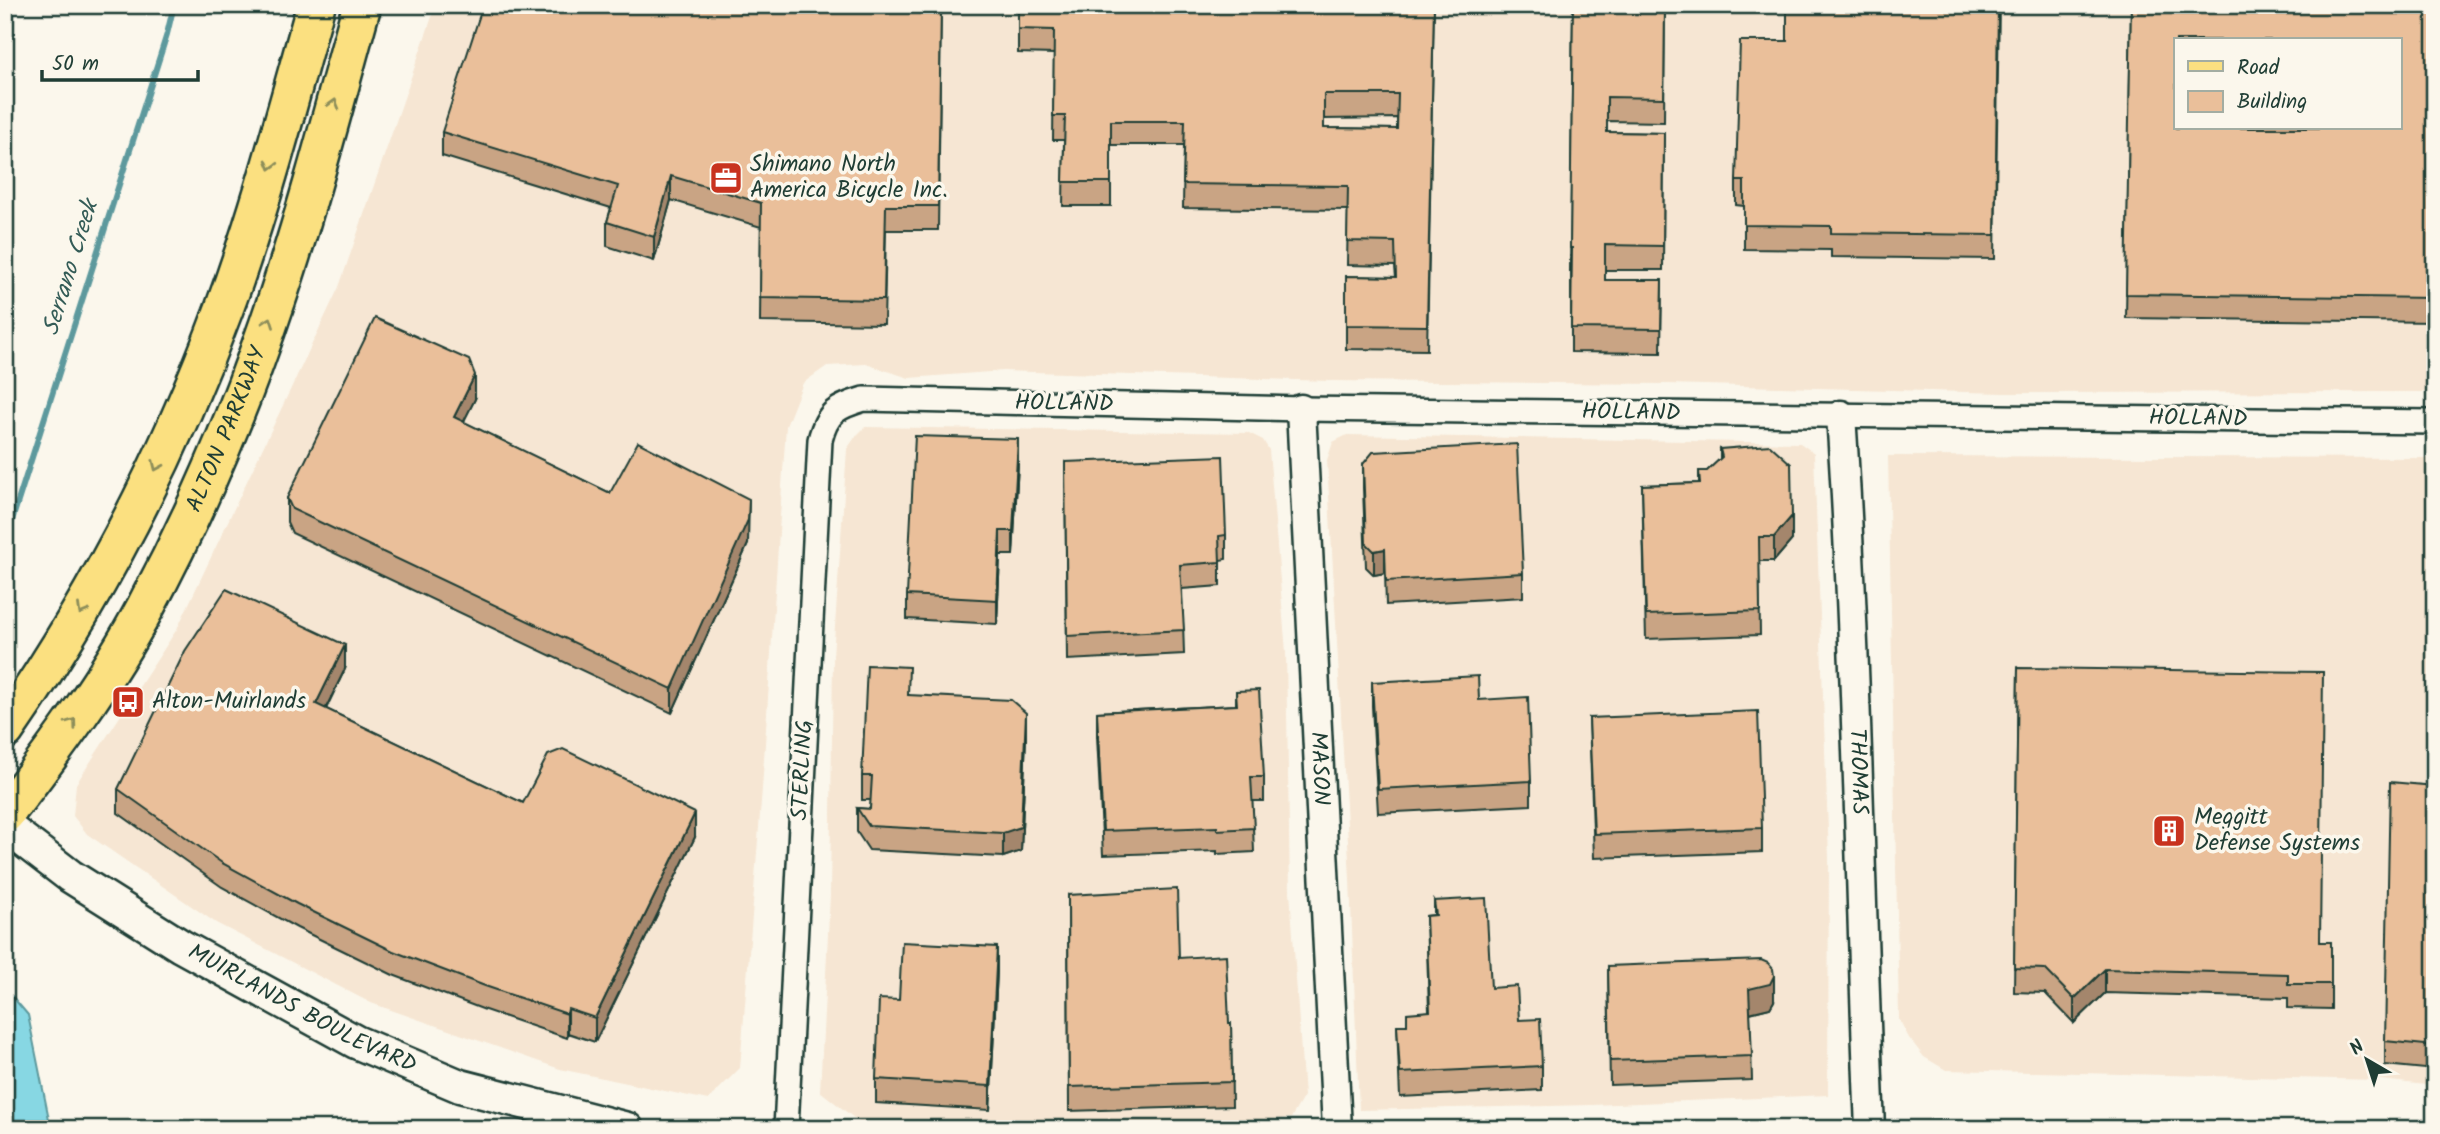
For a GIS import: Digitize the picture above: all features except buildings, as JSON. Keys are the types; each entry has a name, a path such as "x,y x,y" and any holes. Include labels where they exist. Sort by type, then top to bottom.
{"main road":[{"name":"ALTON PARKWAY","path":"5,730 50,663 100,579 130,523 185,404 224,310 260,202 316,5"},
{"name":"ALTON PARKWAY","path":"5,814 117,658 151,596 203,488 248,380 278,298 362,5"},
{"path":"5,694 50,663"},
{"name":"MUIRLANDS BOULEVARD","path":"5,826 70,876 180,946 356,1042 460,1086 627,1129"}],"street":[{"name":"HOLLAND","path":"832,413 844,405 864,399 1301,409 2435,422"},
{"name":"MASON","path":"1301,409 1337,1129"},
{"name":"STERLING","path":"786,1129 820,440 832,413"},
{"name":"THOMAS","path":"1841,415 1853,603 1870,1129"}],"shaded area":[{"path":"436,5 2435,5 2435,392 2004,393 1667,384 1330,381 1003,371 909,378 866,364 827,366 803,383 786,426 740,1068 708,1100 560,1069 371,1003 216,923 87,834 73,816 76,784 177,629 339,287"},
{"path":"865,427 1249,433 1263,440 1269,450 1286,652 1290,891 1304,1096 1291,1118 1184,1129 905,1129 863,1125 820,1091 830,895 833,656 847,449"},
{"path":"1347,435 1800,443 1814,453 1829,858 1828,1095 1592,1105 1359,1110 1350,879 1327,460 1333,442"},
{"path":"1888,456 2435,458 2435,1086 2381,1080 1946,1070 1924,1057 1899,1019"}],"water":[{"path":"5,988 28,1015 51,1129 5,1129"}],"waterway":[{"name":"Serrano Creek","path":"5,542 174,5"}],"place":[{"name":"Shimano North America Bicycle Inc.","path":"726,178"},
{"name":"Alton-Muirlands","path":"128,702"},
{"name":"Meggitt Defense Systems","path":"2169,831"}]}
